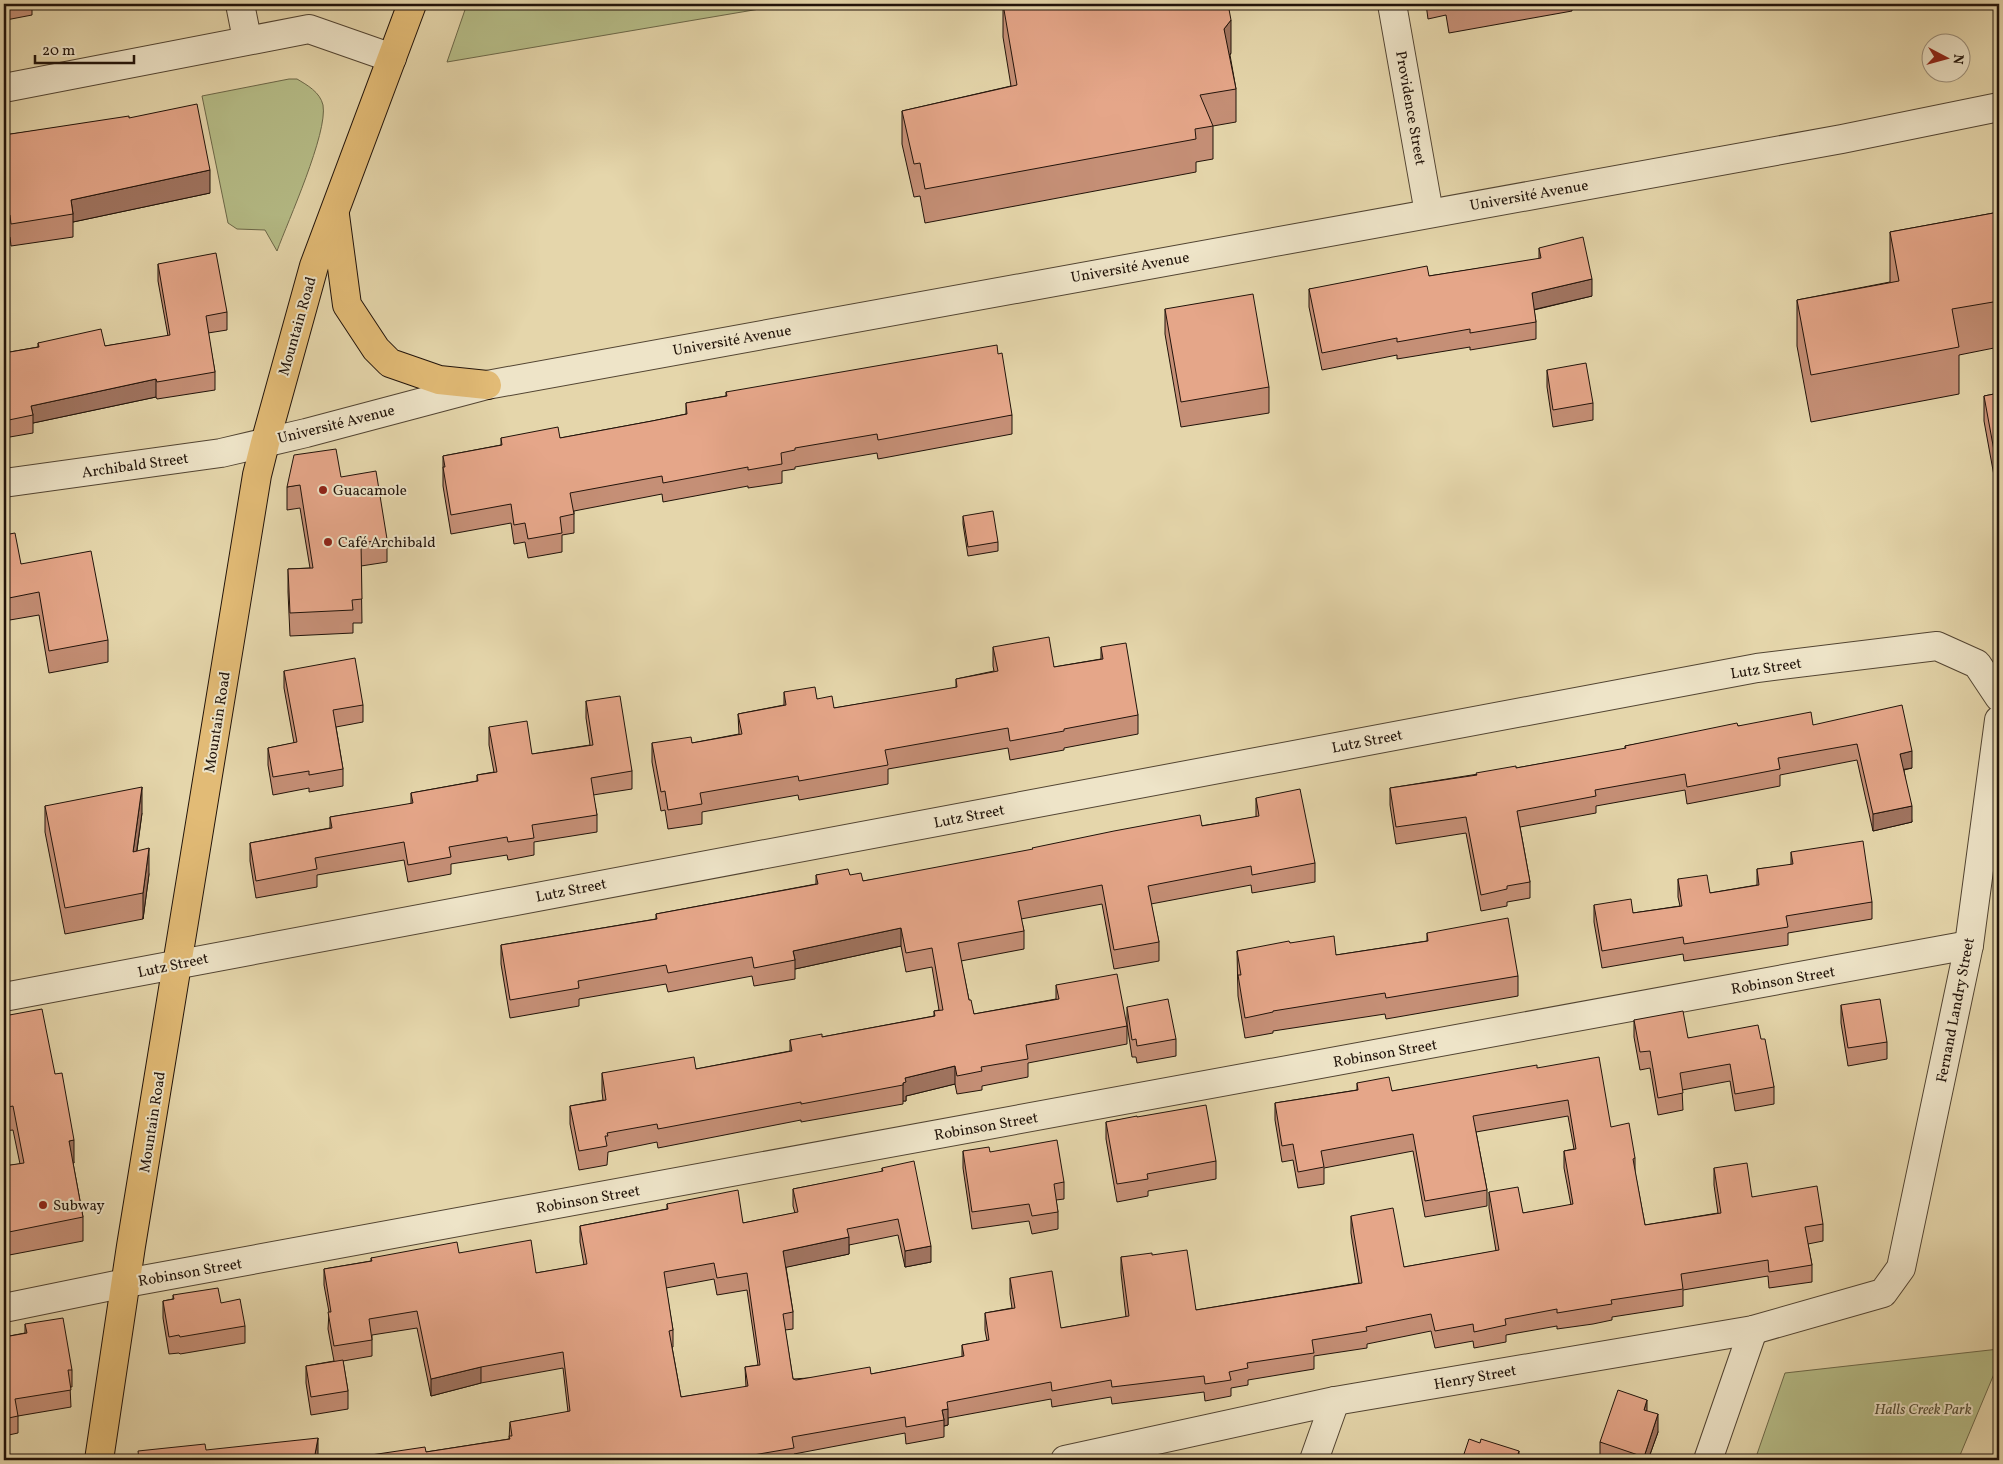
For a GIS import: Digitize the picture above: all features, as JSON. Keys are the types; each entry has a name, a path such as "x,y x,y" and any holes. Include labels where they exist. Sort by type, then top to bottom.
{"main road":[{"name":"Mountain Road","path":"99,1460 178,963 253,504 265,443 314,266 412,4"},
{"path":"334,210 347,305 376,348 390,363 439,380 487,385"}],"street":[{"path":"240,4 247,39"},
{"name":"Providence Street","path":"1392,4 1429,213"},
{"path":"4,88 247,39 309,29 392,58"},
{"name":"Université Avenue","path":"265,443 487,385 1842,139 1999,107"},
{"name":"Archibald Street","path":"4,484 221,453 265,443"},
{"name":"Lutz Street","path":"4,997 1757,668 1937,646 1977,664 1999,697"},
{"name":"Fernand Landry Street","path":"1884,1293 1902,1268 1970,945 1999,720"},
{"name":"Robinson Street","path":"4,1308 126,1283 1970,945"},
{"name":"Henry Street","path":"1065,1460 1335,1401 1753,1330 1884,1293"},
{"path":"1708,1460 1753,1330"},
{"path":"1314,1460 1335,1401"}],"green space":[{"path":"467,4 789,4 447,62"},
{"path":"297,79 309,86 319,96 323,105 323,118 314,156 277,251 265,230 237,229 228,223 202,96"},
{"name":"Halls Creek Park","path":"1999,1349 1999,1362 1958,1460 1755,1460 1785,1373"}],"building":[{"path":"1003,4 1228,4 1231,20 1224,29 1236,89 1200,95 1213,126 1195,129 1196,139 925,189 920,163 914,164 902,111 1017,85"},
{"path":"197,104 210,170 71,200 73,214 11,224 10,215 4,216 4,135 129,116 129,118"},
{"path":"1999,212 1999,301 1952,309 1959,347 1811,375 1797,300 1899,281 1890,232"},
{"path":"1583,237 1592,279 1532,293 1536,322 1470,333 1470,329 1397,342 1397,338 1322,353 1309,289 1427,266 1429,276 1541,258 1539,248"},
{"path":"216,253 227,312 206,316 215,372 157,382 156,379 31,406 33,415 4,421 4,353 39,347 38,343 101,329 105,346 170,335 158,264"},
{"path":"1253,294 1269,387 1181,402 1165,309"},
{"path":"997,345 998,354 1002,353 1012,415 878,440 877,434 795,448 795,450 781,453 782,464 748,470 748,467 663,483 662,476 570,493 574,514 560,517 562,533 528,539 525,523 514,525 511,504 451,515 443,456 502,445 501,438 558,427 560,438 687,414 686,403 727,396 726,392"},
{"path":"1586,363 1593,403 1553,410 1547,370"},
{"path":"1999,393 1999,478 1984,396"},
{"path":"336,449 341,477 376,471 387,539 361,543 362,599 352,600 353,610 290,613 288,569 313,568 300,485 287,487 294,455"},
{"path":"993,511 998,542 968,547 963,516"},
{"path":"15,533 21,564 91,551 108,640 49,651 39,592 4,599 4,535"},
{"path":"1049,637 1054,667 1103,659 1101,647 1126,643 1138,715 1010,741 1008,728 885,750 888,765 799,781 798,776 700,793 702,804 668,810 665,791 661,792 652,743 691,737 692,743 742,734 738,714 786,705 784,692 815,687 817,699 832,696 834,708 957,687 956,679 998,671 993,647"},
{"path":"355,658 363,705 333,710 343,769 309,775 309,771 273,777 268,748 297,742 284,671"},
{"path":"620,696 632,771 591,778 597,815 532,825 534,838 508,842 507,837 449,847 451,857 408,865 404,842 315,858 317,869 256,881 250,843 332,828 330,817 413,803 411,793 478,781 477,775 497,772 489,727 527,721 532,754 593,745 586,701"},
{"path":"1902,705 1912,751 1900,754 1912,806 1873,814 1857,744 1778,758 1780,769 1687,787 1685,774 1595,790 1596,796 1517,811 1530,882 1507,886 1507,889 1481,895 1466,817 1396,827 1390,788 1477,775 1476,773 1516,766 1516,768 1626,748 1625,746 1737,723 1738,726 1811,712 1813,725"},
{"path":"142,787 133,852 149,848 143,893 65,908 45,806"},
{"path":"1300,789 1315,863 1252,875 1251,866 1148,886 1159,942 1114,950 1102,885 1018,901 1024,931 958,943 969,1000 971,1000 974,1014 1059,999 1056,985 1117,974 1127,1026 1026,1045 1028,1059 981,1067 982,1071 957,1076 955,1066 905,1078 906,1082 903,1085 658,1129 657,1124 607,1133 608,1136 605,1136 607,1146 579,1151 570,1106 606,1100 602,1073 694,1057 696,1069 792,1051 790,1040 822,1034 822,1037 935,1016 934,1011 943,1010 932,948 906,953 901,928 793,951 795,960 754,968 752,957 668,973 666,965 578,981 579,988 510,1000 501,945 657,919 656,914 818,884 816,875 848,869 850,875 861,873 863,881 1200,815 1202,826 1259,816 1256,798"},
{"path":"1863,841 1872,902 1786,916 1788,927 1684,944 1683,937 1602,951 1594,905 1631,899 1633,913 1682,906 1678,879 1707,875 1710,893 1759,885 1757,869 1793,864 1791,852"},
{"path":"1508,918 1518,976 1386,998 1385,993 1273,1011 1245,1018 1238,975 1241,975 1237,951 1289,941 1290,943 1334,936 1336,955 1428,941 1427,933"},
{"path":"1168,999 1176,1039 1137,1046 1136,1039 1132,1040 1127,1007"},
{"path":"1880,999 1887,1042 1848,1048 1841,1005"},
{"path":"42,1009 55,1074 62,1073 74,1140 69,1141 83,1217 4,1233 4,1166 24,1163 13,1106 4,1108 4,1016"},
{"path":"1683,1011 1688,1038 1758,1025 1761,1039 1765,1039 1774,1087 1735,1094 1730,1064 1680,1073 1683,1093 1658,1098 1650,1051 1640,1052 1634,1020"},
{"path":"1599,1057 1611,1127 1629,1123 1635,1158 1633,1159 1645,1225 1721,1213 1714,1168 1747,1163 1752,1197 1817,1186 1823,1224 1805,1227 1812,1265 1769,1272 1768,1260 1681,1274 1683,1289 1611,1300 1612,1304 1557,1313 1557,1309 1505,1319 1506,1325 1474,1332 1473,1324 1435,1331 1431,1314 1366,1327 1367,1331 1312,1340 1314,1353 1247,1363 1248,1368 1229,1372 1231,1380 1205,1384 1204,1376 1112,1387 1111,1380 1052,1391 1051,1382 947,1402 948,1409 942,1410 944,1420 906,1427 905,1417 792,1437 794,1448 731,1460 337,1460 425,1447 426,1452 510,1439 509,1436 512,1436 510,1422 570,1411 563,1352 481,1367 431,1379 417,1311 369,1319 372,1340 334,1346 328,1312 331,1312 324,1269 372,1261 371,1258 457,1242 459,1253 531,1240 536,1273 587,1264 580,1226 668,1209 667,1204 738,1190 743,1223 798,1212 793,1189 883,1171 882,1168 914,1161 931,1246 905,1251 898,1219 847,1229 849,1237 783,1251 793,1312 783,1314 793,1379 870,1367 871,1374 964,1356 962,1345 989,1340 985,1313 1015,1308 1010,1278 1052,1271 1061,1328 1129,1316 1121,1257 1187,1250 1196,1310 1362,1283 1351,1216 1393,1208 1404,1267 1499,1250 1489,1192 1518,1187 1523,1213 1573,1204 1564,1151 1576,1149 1568,1100 1473,1116 1487,1190 1425,1201 1413,1134 1321,1151 1324,1167 1298,1172 1293,1144 1282,1146 1275,1103 1358,1090 1357,1083 1389,1077 1392,1091 1537,1065 1537,1068","holes":["714,1263 717,1278 747,1273 760,1365 745,1367 748,1386 681,1397 669,1331 673,1330 664,1272"]},
{"path":"1206,1105 1216,1161 1147,1174 1148,1179 1117,1184 1106,1122"},
{"path":"1057,1140 1064,1182 1054,1184 1058,1212 1032,1216 1029,1204 972,1212 963,1151 989,1147 990,1152"},
{"path":"218,1288 221,1303 240,1299 245,1326 180,1337 179,1335 169,1337 163,1301 174,1299 173,1295"},
{"path":"63,1318 72,1370 68,1370 71,1390 15,1399 18,1416 4,1419 4,1337 27,1333 25,1324"},
{"path":"343,1360 348,1391 311,1397 306,1366"},
{"path":"1618,1390 1647,1400 1644,1410 1658,1414 1644,1457 1600,1442"},
{"path":"318,1438 314,1460 139,1460 138,1451 205,1444 206,1450"},
{"path":"1469,1439 1480,1443 1481,1439 1519,1451 1516,1460 1462,1460"},
{"path":"335,1458 336,1460 320,1460"}],"place":[{"name":"Guacamole","path":"323,490"},
{"name":"Café Archibald","path":"328,542"},
{"name":"Subway","path":"43,1205"}]}
